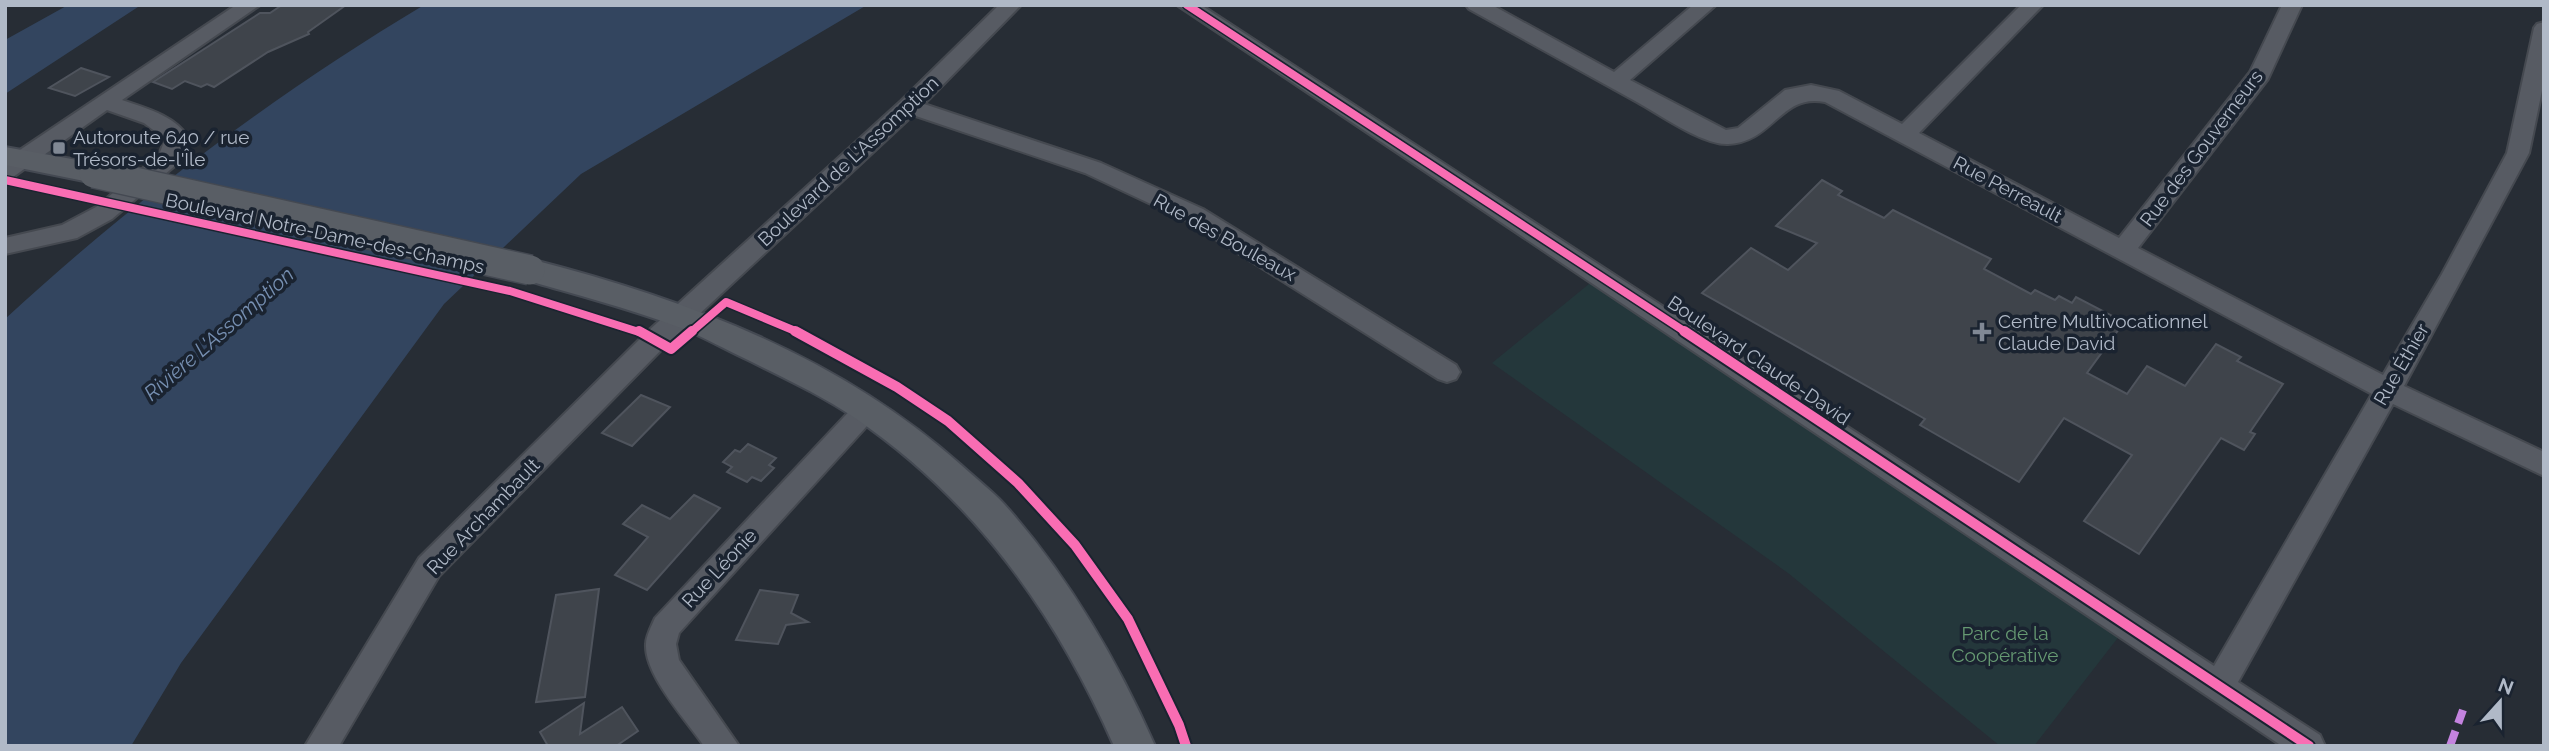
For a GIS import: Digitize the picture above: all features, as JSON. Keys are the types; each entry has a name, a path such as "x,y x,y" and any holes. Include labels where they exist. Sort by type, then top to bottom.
{"main road":[{"name":"Boulevard Notre-Dame-des-Champs","path":"11,163 94,173 530,270 599,288 682,315 811,376 867,409 923,452 990,513 1053,593 1103,676 1135,746"}],"street":[{"path":"11,163 107,103 250,5"},
{"name":"Boulevard de L'Assomption","path":"682,315 909,106 1011,5"},
{"name":"Boulevard Claude-David","path":"1187,5 1600,275 2309,746"},
{"name":"Rue Perreault","path":"1476,5 1615,82 1724,137 1744,135 1793,95 1811,92 1831,96 2386,389 2544,465"},
{"path":"1615,82 1706,5"},
{"path":"1905,135 2033,5"},
{"name":"Rue des Gouverneurs","path":"2123,250 2260,74 2292,5"},
{"name":"Rue Éthier","path":"2219,686 2454,274 2518,153 2544,28"},
{"path":"5,246 69,232 104,213 169,159 177,137 152,118 107,103"},
{"name":"Rue des Bouleaux","path":"909,106 1093,168 1195,215 1447,372"},
{"name":"Rue Archambault","path":"321,746 429,567 682,315"},
{"name":"Rue Léonie","path":"723,746 664,665 661,644 666,627 867,409"}],"green space":[{"name":"Parc de la Coopérative","path":"1600,275 2127,626 2034,746 2000,746 1788,573 1492,363"}],"water":[{"path":"68,5 141,5 5,94 5,40"},
{"name":"Rivière L'Assomption","path":"424,5 867,5 581,174 444,304 181,663 131,746 5,746 5,319 104,232 207,151 313,75"}],"building":[{"path":"282,5 346,5 308,32 309,34 268,52 214,87 207,84 201,87 185,81 172,89 153,82 260,13 270,13"},
{"path":"81,68 109,77 75,96 49,88"},
{"path":"1822,180 1842,191 1838,195 1884,218 1893,210 1991,259 1984,269 2031,294 2035,290 2055,300 2059,296 2072,303 2076,297 2124,322 2087,373 2127,394 2147,366 2185,386 2216,344 2241,357 2237,361 2283,384 2250,432 2255,434 2244,450 2221,438 2139,554 2084,521 2132,455 2064,418 2019,482 1920,425 1925,419 1702,293 1751,248 1788,270 1817,243 1776,226"},
{"path":"641,395 670,407 632,446 602,433"},
{"path":"748,444 776,458 769,465 774,468 761,481 752,477 747,482 727,472 732,467 723,462 735,450 740,452"},
{"path":"694,495 720,508 647,590 615,575 648,537 623,524 642,505 670,519"},
{"path":"599,589 585,697 536,702 556,595"},
{"path":"760,590 798,595 791,613 808,622 786,625 778,644 736,640"},
{"path":"584,703 580,734 622,707 638,731 616,746 548,746 540,732"}],"marked path":[{"path":"2450,746 2463,710"}],"cycle path":[{"path":"1187,5 1600,275 2309,746"},
{"path":"5,180 510,291 634,328 671,349 726,302 803,334 897,387 948,421 1018,483 1075,545 1128,619 1179,725 1186,746"}],"place":[{"name":"Autoroute 640 / rue Trésors-de-l'Île","path":"59,148"},
{"name":"Centre Multivocationnel Claude David","path":"1982,332"}]}
